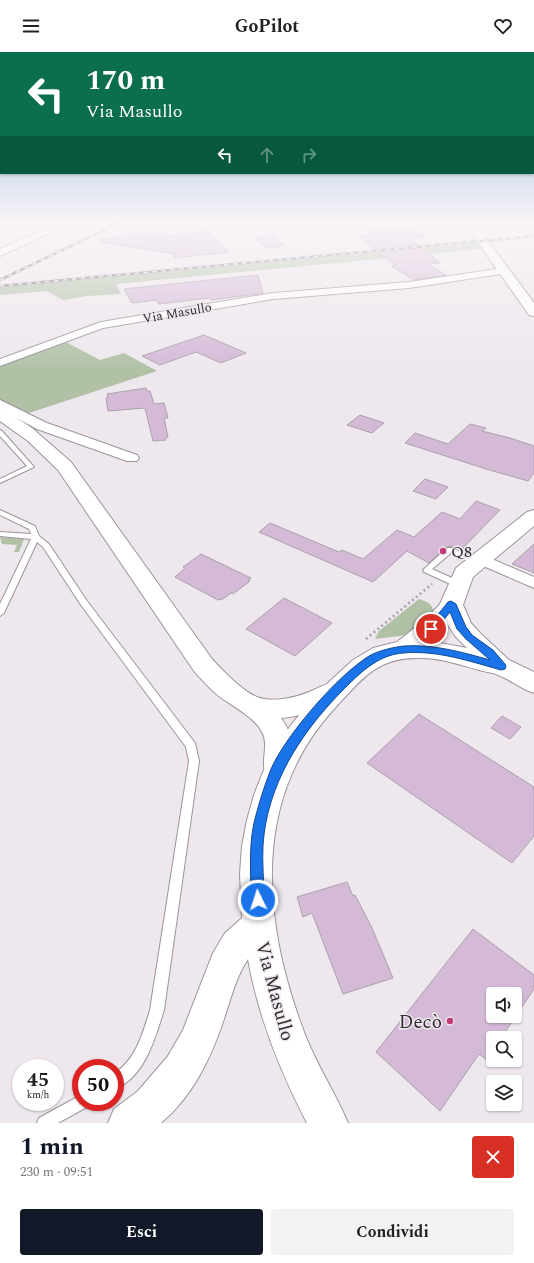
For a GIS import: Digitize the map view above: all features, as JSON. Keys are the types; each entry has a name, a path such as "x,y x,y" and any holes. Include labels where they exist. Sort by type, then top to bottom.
{"main road":[{"path":"504,271 534,312"},
{"path":"2,410 49,450 65,466 203,665 222,684 255,707 275,731 279,744 277,769"},
{"name":"Via Masullo","path":"402,650 431,629 450,588 464,573 534,516"},
{"name":"Via Masullo","path":"450,588 462,629 469,637 489,652 501,666"},
{"name":"Via Masullo","path":"328,1123 291,1049 278,1013 266,967 260,925 256,875 257,845 261,816 277,769 302,728 335,691 373,657 402,650 429,650 454,653 501,666 534,684"},
{"path":"255,707 281,710 300,706 335,691"},
{"path":"128,1123 149,1107 172,1082 182,1068 202,1029 220,973 238,944 260,925"}],"street":[{"name":"Via Masullo","path":"0,363 101,325 273,296 409,285 504,271"},
{"path":"2,410 132,458"},
{"path":"479,561 534,583"}],"lane":[{"path":"0,432 32,467 0,481"},
{"path":"0,512 32,528 36,537 46,546 89,609 191,746 194,761 157,1010 150,1034 139,1056 124,1076"},
{"path":"0,534 36,537"},
{"path":"0,613 36,537"},
{"path":"450,588 427,570 450,550 479,561"},
{"path":"44,1123 72,1108"}],"path":[{"path":"366,639 450,588"}],"green space":[{"path":"174,271 252,271 116,284 121,294 87,296 63,300 47,291 0,295 0,287"},
{"path":"64,341 100,360 124,353 157,371 29,413 0,400 0,366"},
{"path":"0,537 24,539 19,552 14,552 17,545 2,544"},
{"path":"419,599 429,603 434,613 415,634 375,639 379,631"}],"building":[{"path":"399,271 439,271 446,275 414,280"},
{"path":"258,275 263,293 212,300 209,298 159,304 156,300 132,303 124,289"},
{"path":"204,335 246,353 221,363 196,352 160,365 142,356"},
{"path":"146,388 147,391 150,391 154,404 164,403 168,418 164,418 168,437 165,438 166,440 153,441 145,408 108,411 106,398 108,398 107,394"},
{"path":"360,415 384,423 372,433 347,425"},
{"path":"470,424 486,428 482,431 534,446 534,473 528,481 405,443 415,433 448,444"},
{"path":"425,479 448,487 436,499 413,491"},
{"path":"476,501 500,510 461,550 453,546 446,547 429,563 407,551 373,582 259,532 270,523 339,552 342,550 363,559 397,530 414,537 442,512 460,519"},
{"path":"534,544 534,573 512,564"},
{"path":"201,554 251,578 248,580 250,581 233,594 231,593 223,599 218,600 175,577 185,568 183,567"},
{"path":"284,598 332,623 295,656 246,629"},
{"path":"419,714 534,787 534,836 512,863 367,763"},
{"path":"502,716 521,727 510,739 491,728"},
{"path":"347,882 353,896 355,895 372,928 393,978 343,994 312,913 303,917 297,897"},
{"path":"473,929 534,975 534,989 522,1007 522,987 486,987 486,1023 511,1023 506,1031 486,1031 486,1059 479,1054 440,1111 376,1052"}],"railway":[{"path":"0,280 19,271"},
{"path":"0,286 160,271"}],"place":[{"name":"Q8","path":"443,551"},
{"name":"Decò","path":"450,1021"}],"route":[{"path":"258,900 256,875 257,845 261,816 277,769 302,728 315,712 361,666 373,657 387,652 402,650 429,650 454,653 486,664 501,666 489,652 478,645 462,629 451,604 431,629"}]}
